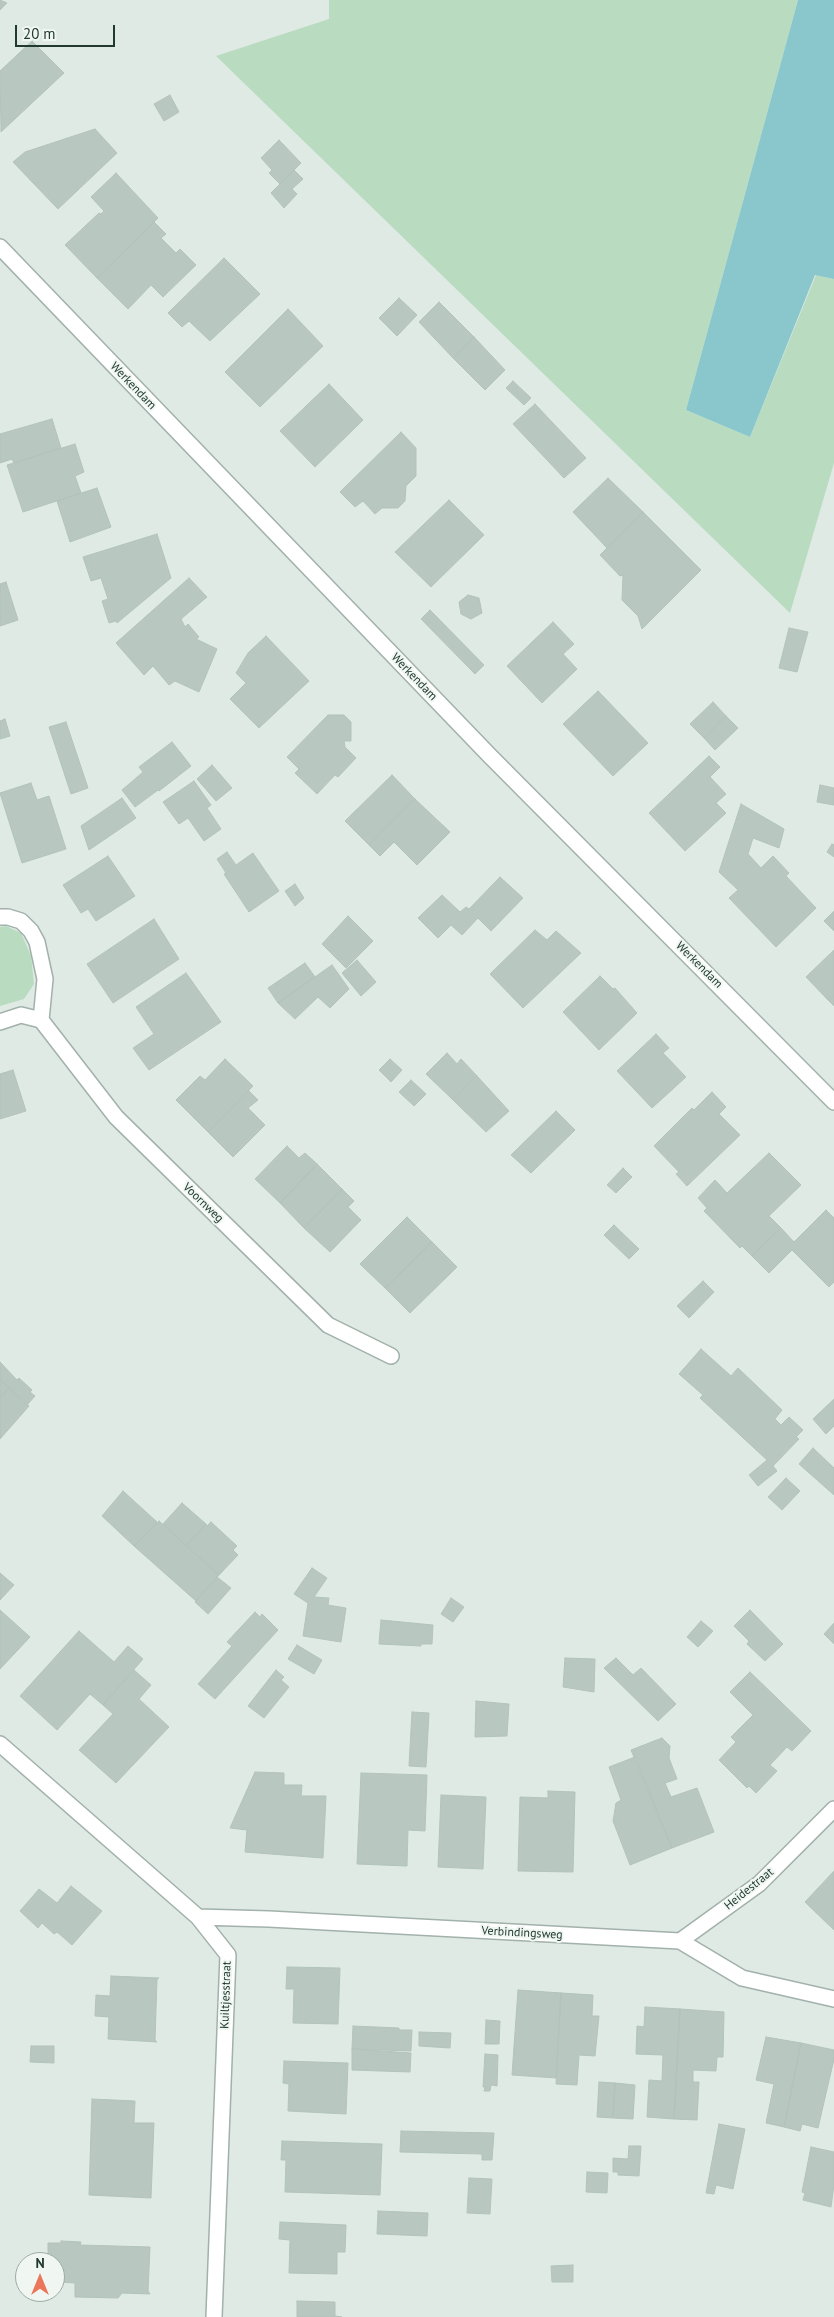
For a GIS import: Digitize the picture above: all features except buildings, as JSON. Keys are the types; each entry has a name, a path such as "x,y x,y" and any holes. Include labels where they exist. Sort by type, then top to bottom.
{"street":[{"name":"Werkendam","path":"0,247 483,748 834,1102"},
{"path":"0,917 21,921 31,931 37,942 45,979 41,1020 21,1015 0,1022"},
{"name":"Voornweg","path":"41,1020 116,1117 328,1325 391,1356"},
{"name":"Kuiltjesstraat","path":"0,1744 198,1917 228,1955 214,2317"},
{"name":"Heidestraat","path":"680,1941 759,1884 834,1809"},
{"name":"Verbindingsweg","path":"198,1917 269,1919 680,1941 742,1978 834,2000"}],"green space":[{"path":"329,0 798,0 686,410 750,437 816,275 834,279 834,463 790,613 216,56 329,19"},
{"path":"6,926 21,933 31,956 34,984 24,999 0,1006 0,927"}],"water":[{"path":"798,0 834,0 834,279 815,275 750,437 686,410"}]}
